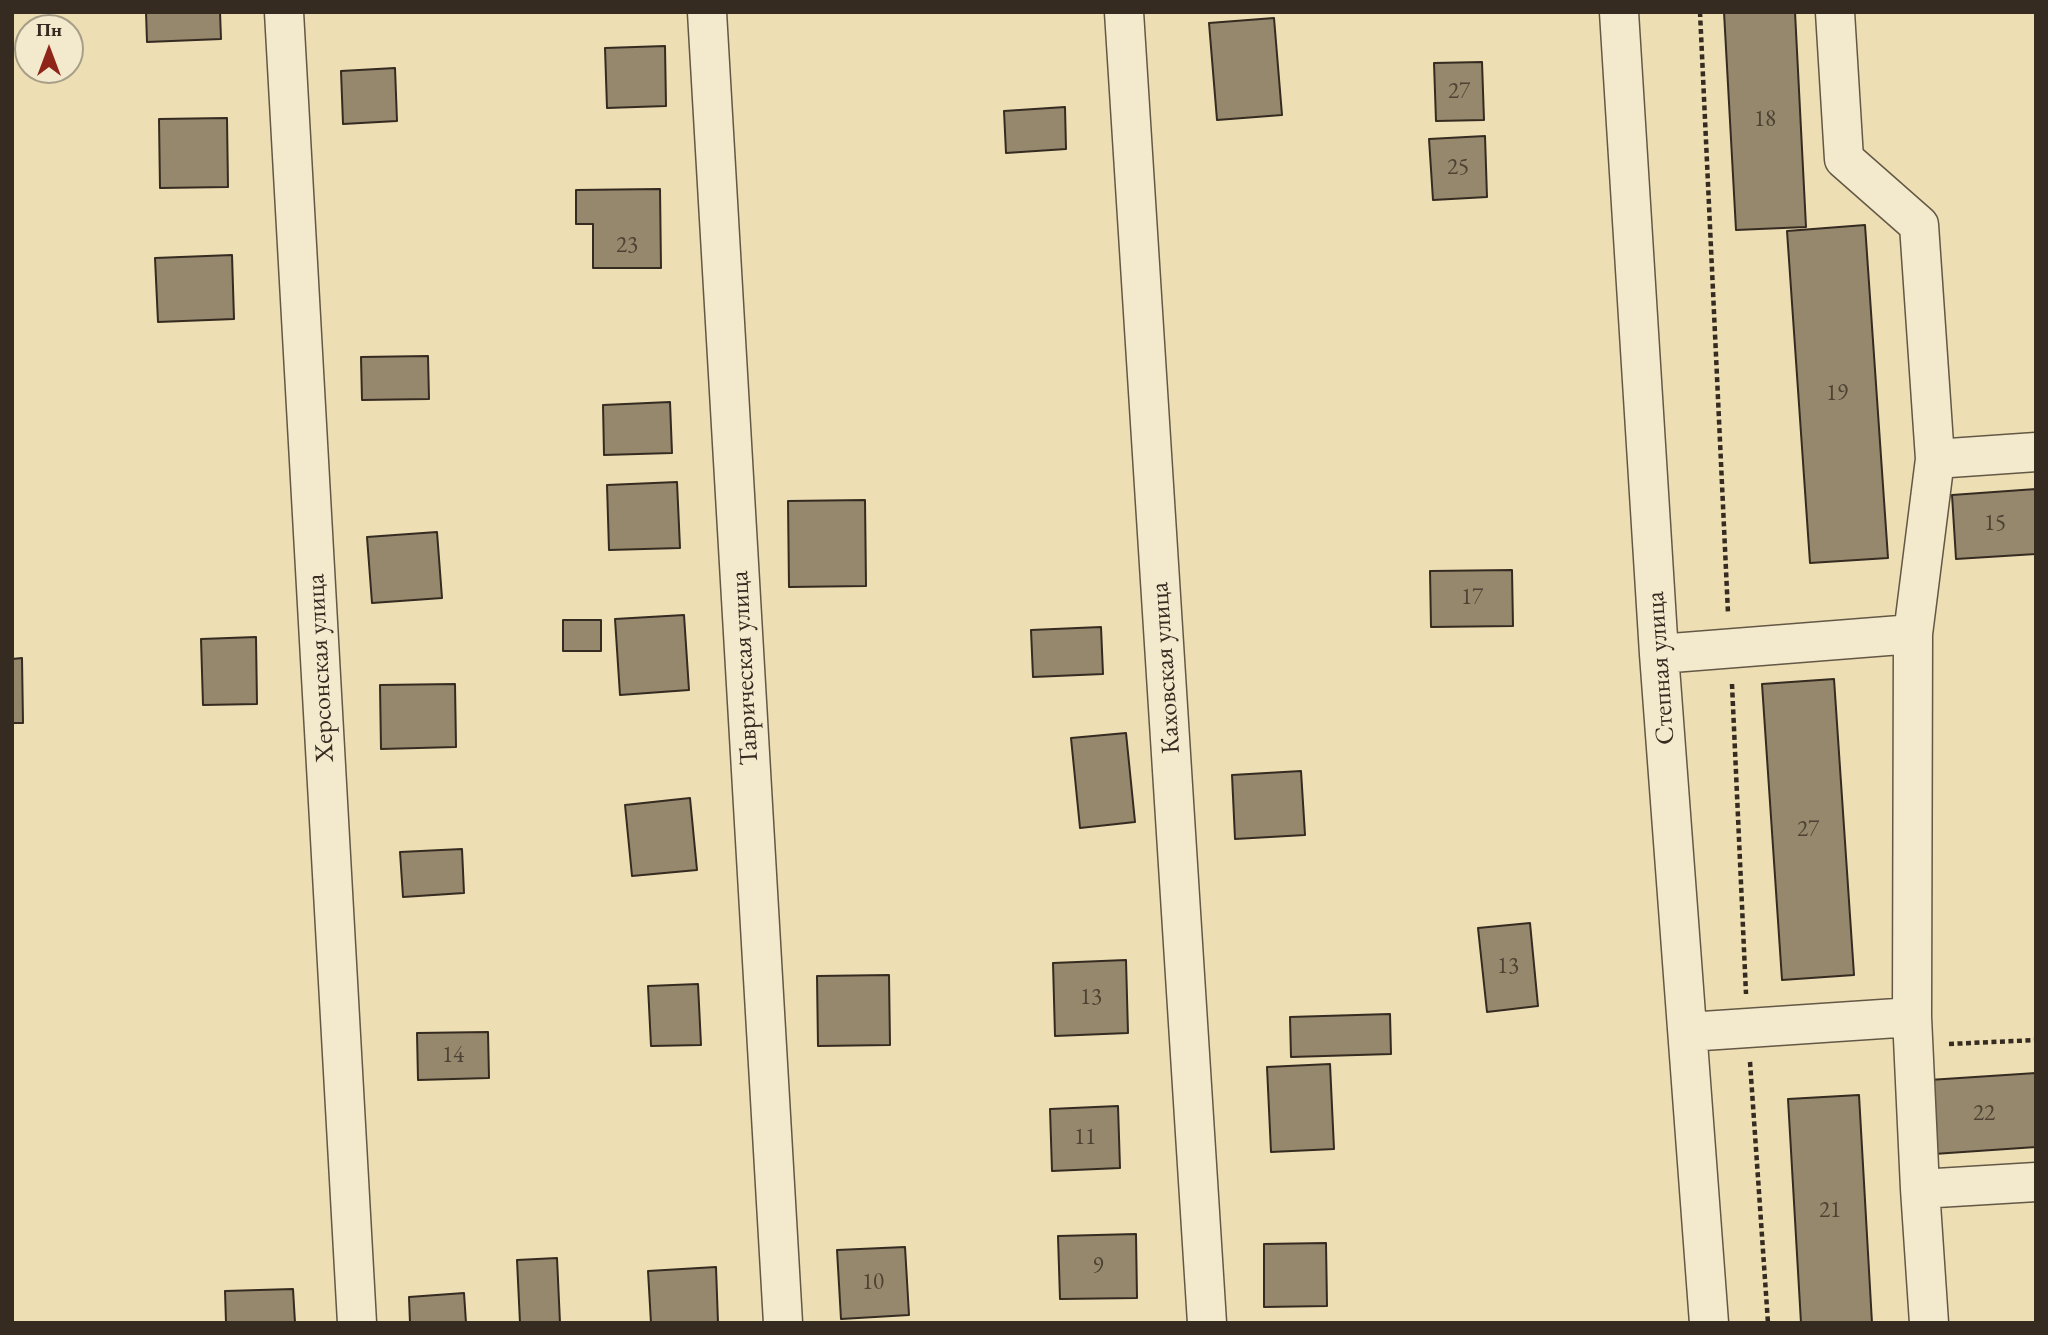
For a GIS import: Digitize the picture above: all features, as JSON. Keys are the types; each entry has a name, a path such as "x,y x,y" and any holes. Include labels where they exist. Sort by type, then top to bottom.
{"street":[{"name":"Херсонская улица","path":"284,12 358,1323"},
{"name":"Таврическая улица","path":"707,12 783,1323"},
{"name":"Каховская улица","path":"1124,12 1207,1323"},
{"name":"Степная улица","path":"1619,12 1659,654 1709,1323"},
{"path":"1835,12 1844,159 1919,225 1936,459 1913,634 1913,1031 1929,1323"},
{"path":"1936,459 2036,452"},
{"path":"1659,654 1913,634"},
{"path":"1688,1031 1913,1031"},
{"path":"1920,1189 2036,1182"}],"path":[{"path":"1913,1031 2036,1040"}],"building":[{"path":"146,12 220,12 221,39 147,42"},
{"path":"1724,12 1795,12 1806,227 1736,230"},
{"path":"1274,18 1282,115 1217,120 1209,23"},
{"path":"665,46 666,106 607,108 605,48"},
{"path":"1482,62 1484,120 1436,121 1434,63"},
{"path":"395,68 397,121 343,124 341,71"},
{"path":"1065,107 1066,149 1006,153 1004,111"},
{"path":"227,118 228,187 160,188 159,119"},
{"path":"1485,136 1487,197 1433,200 1429,139"},
{"path":"660,189 661,268 593,268 593,224 576,224 576,190"},
{"path":"1865,225 1888,558 1810,563 1787,231"},
{"path":"232,255 234,319 158,322 155,258"},
{"path":"428,356 429,399 362,400 361,357"},
{"path":"670,402 672,453 604,455 603,405"},
{"path":"677,482 680,548 609,550 607,485"},
{"path":"2036,489 2036,554 1956,559 1952,495"},
{"path":"865,500 866,586 789,587 788,501"},
{"path":"437,532 442,598 372,603 367,537"},
{"path":"1512,570 1513,626 1431,627 1430,571"},
{"path":"684,615 689,690 620,695 615,619"},
{"path":"563,620 601,620 601,651 563,651"},
{"path":"1101,627 1103,674 1033,677 1031,630"},
{"path":"256,637 257,704 203,705 201,639"},
{"path":"22,658 23,723 12,723 12,659"},
{"path":"1834,679 1854,975 1782,980 1762,684"},
{"path":"455,684 456,747 381,749 380,685"},
{"path":"1126,733 1135,822 1080,828 1071,738"},
{"path":"1301,771 1305,835 1235,839 1232,775"},
{"path":"690,798 697,870 632,876 625,805"},
{"path":"462,849 464,893 403,897 400,852"},
{"path":"1530,923 1538,1006 1487,1012 1478,928"},
{"path":"1126,960 1128,1033 1055,1036 1053,963"},
{"path":"889,975 890,1045 818,1046 817,976"},
{"path":"698,984 701,1045 651,1046 648,986"},
{"path":"1390,1014 1391,1054 1291,1057 1290,1017"},
{"path":"488,1032 489,1078 418,1080 417,1033"},
{"path":"1330,1064 1334,1149 1271,1152 1267,1067"},
{"path":"2036,1073 2036,1147 1934,1154 1929,1080"},
{"path":"1859,1095 1872,1323 1801,1323 1788,1099"},
{"path":"1118,1106 1120,1168 1052,1171 1050,1109"},
{"path":"1136,1234 1137,1298 1060,1299 1058,1236"},
{"path":"1326,1243 1327,1306 1264,1307 1264,1244"},
{"path":"905,1247 909,1315 841,1319 837,1250"},
{"path":"557,1258 560,1323 520,1323 517,1260"},
{"path":"716,1267 718,1323 651,1323 648,1271"},
{"path":"293,1289 295,1323 226,1323 225,1291"},
{"path":"464,1293 466,1323 410,1323 409,1297"}]}
